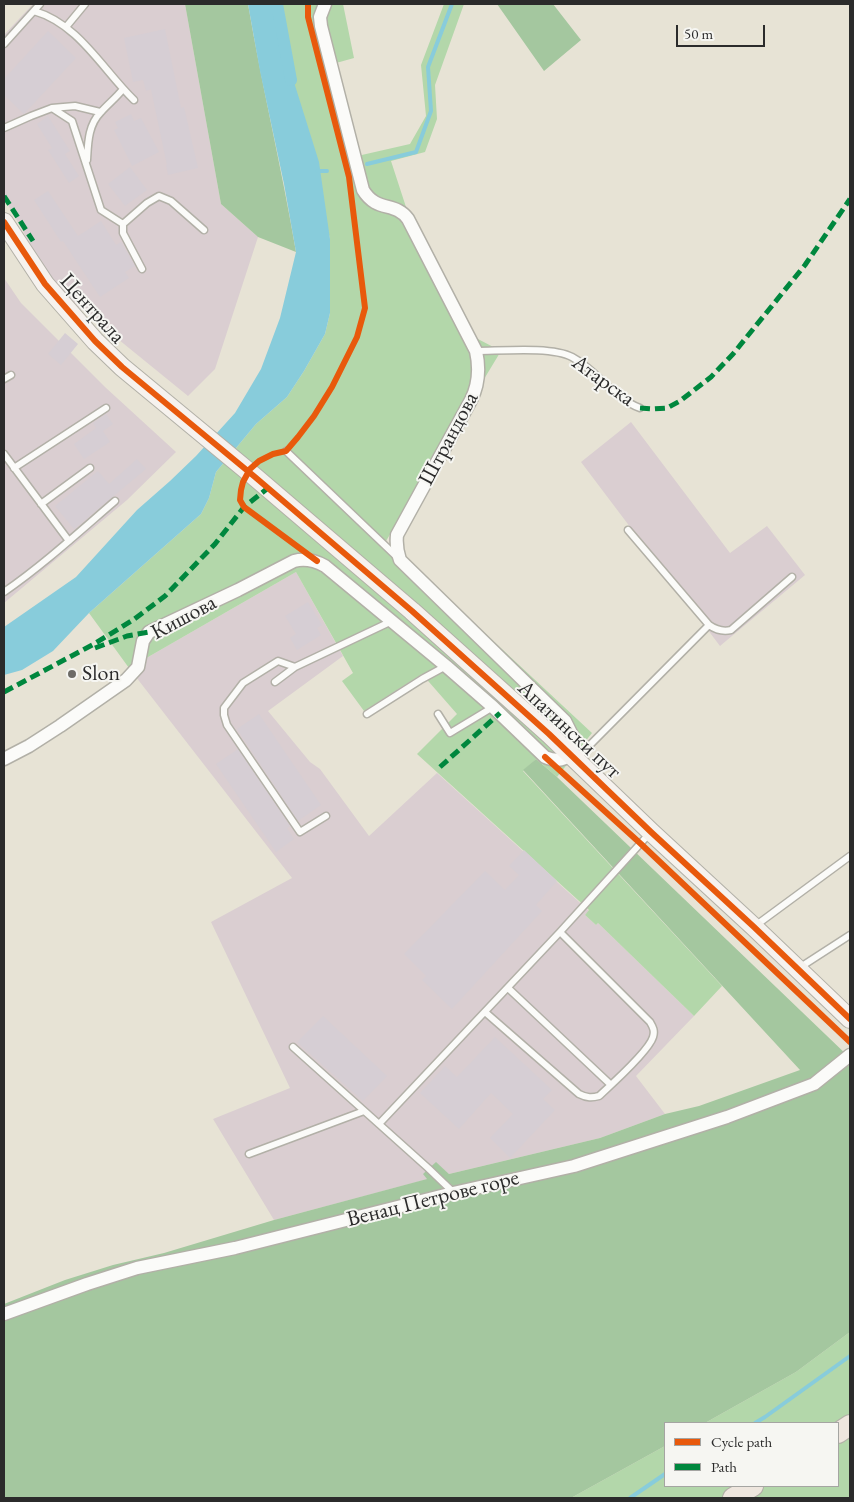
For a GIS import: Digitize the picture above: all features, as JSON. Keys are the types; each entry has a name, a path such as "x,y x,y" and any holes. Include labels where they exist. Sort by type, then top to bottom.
{"main road":[{"name":"Централа","path":"4,222 45,284 95,341 122,367 255,477"},
{"name":"Апатински пут","path":"255,477 412,611 549,734 850,1018"},
{"path":"839,1432 850,1425"},
{"path":"733,1498 751,1487"}],"street":[{"name":"Штрандова","path":"325,4 320,17 321,26 363,190 375,203 399,210 408,219 476,351 479,365 477,387 471,400 397,535 397,553 400,560"},
{"name":"Кишова","path":"4,759 60,726 126,680 138,666 143,641 150,632 294,561 303,559 317,561 392,621"},
{"path":"392,621 493,707 545,757 556,760 573,758 574,737 565,721 400,560"},
{"name":"Венац Петрове горе","path":"4,1314 137,1268 244,1245 453,1193 574,1166 727,1117 814,1084 850,1054"}],"lane":[{"path":"4,44 40,4"},
{"path":"66,27 84,4"},
{"path":"34,10 66,27 78,36 134,100"},
{"path":"87,163 88,139 94,121 100,112 123,89"},
{"path":"4,128 52,108 75,106 100,112"},
{"path":"52,108 72,121 101,210 123,224"},
{"path":"142,269 123,234 123,224 147,202 159,196 171,200 204,230"},
{"name":"Атарска","path":"476,351 551,350 563,353 584,365 628,404 640,408"},
{"path":"4,379 11,375"},
{"path":"14,468 106,408"},
{"path":"286,451 400,560"},
{"path":"4,454 69,541"},
{"path":"42,504 90,468"},
{"path":"4,592 69,541 115,501"},
{"path":"628,530 709,625 715,629 731,630 792,577"},
{"path":"275,682 295,667 392,621"},
{"path":"573,758 709,625"},
{"path":"295,667 278,661 243,683 224,708 224,714 227,724 300,832 326,816"},
{"path":"367,714 446,666"},
{"path":"438,714 450,733 493,707"},
{"path":"379,1124 508,988 651,832"},
{"path":"754,926 850,856"},
{"path":"484,1012 586,1098 599,1096 646,1050 653,1037 653,1026 560,932"},
{"path":"798,969 850,935"},
{"path":"508,988 611,1085"},
{"path":"293,1047 428,1168 453,1193"},
{"path":"249,1154 364,1111"}],"shaded area":[{"path":"33,4 185,4 221,204 258,237 215,369 188,396 81,309 61,290 43,266 4,198 4,35"},
{"path":"4,278 21,303 105,387 176,452 127,500 4,603"},
{"path":"631,422 730,553 767,526 805,575 720,646 581,462"},
{"path":"296,572 343,656 268,711 310,762 320,769 369,836 437,773 589,911 585,915 596,925 598,923 694,1016 636,1076 665,1114 600,1138 449,1174 436,1163 428,1179 274,1220 213,1119 290,1088 211,922 292,878 129,668"}],"green space":[{"path":"185,4 248,4 296,252 258,237 221,204"},
{"path":"276,4 343,4 354,58 329,65 353,157 410,144 426,116 421,65 444,4 464,4 435,85 437,119 425,152 391,161 419,247 476,338 501,351 386,541 592,733 557,777 536,759 523,771 722,986 694,1016 598,923 596,925 585,915 589,910 417,754 457,714 422,674 364,711 342,681 353,673 296,572 129,668 89,613 201,514 209,498 216,472 256,424 287,397 325,334 330,313 330,239 288,63"},
{"path":"497,4 553,4 581,40 544,71"},
{"path":"536,759 557,777 850,1058 850,1332 796,1372 707,1422 664,1422 664,1447 571,1498 4,1498 4,1304 65,1280 113,1265 164,1253 274,1220 427,1179 423,1174 436,1162 449,1174 600,1138 665,1114 699,1106 800,1070 523,770"},
{"path":"850,1332 850,1498 571,1498 664,1447 664,1487 839,1487 839,1422 707,1422 796,1372"}],"water":[{"path":"248,4 276,4 288,63 319,162 330,239 330,313 325,334 287,397 256,424 216,472 209,498 201,514 89,613 53,651 22,670 4,675 4,627 76,577 137,510 196,456 235,413 261,369 280,318 296,252"}],"building":[{"path":"165,29 181,108 184,107 198,168 168,175 151,89 146,91 143,80 133,82 124,38"},
{"path":"48,31 76,58 24,114 4,95 4,79"},
{"path":"131,114 134,121 141,118 159,152 132,166 114,130 118,128 115,122"},
{"path":"48,116 70,151 65,154 79,176 69,183 48,150 52,148 37,124"},
{"path":"130,167 147,190 125,206 108,184"},
{"path":"48,191 78,236 101,221 116,245 121,242 135,266 125,272 129,278 100,297 34,200"},
{"path":"65,333 78,344 61,365 48,354"},
{"path":"106,414 113,424 103,431 110,442 84,459 74,444 96,428 93,423"},
{"path":"137,459 146,469 74,529 55,506 98,471 109,484"},
{"path":"308,602 322,625 317,628 321,635 297,650 290,638 296,634 285,616"},
{"path":"259,714 321,805 298,821 237,729"},
{"path":"238,749 290,826 287,828 294,839 276,852 216,764"},
{"path":"524,850 557,881 536,905 542,911 452,1009 422,980 426,976 404,954 485,871 505,890 519,875 509,866"},
{"path":"323,1016 387,1076 363,1101 297,1042"},
{"path":"495,1037 552,1090 543,1099 555,1110 510,1158 490,1138 513,1114 491,1093 459,1129 420,1093 445,1066 457,1077"}],"waterway":[{"path":"277,4 291,80"},
{"path":"367,164 416,152 431,111 428,67 452,4"},
{"path":"317,171 327,171"},
{"path":"757,1422 850,1356"},
{"path":"630,1498 664,1475"}],"marked path":[{"path":"4,196 33,241"},
{"path":"640,408 667,408 680,401 711,377 733,354 805,265 850,199"},
{"path":"4,692 94,644 133,620 165,596 215,544 244,507 268,488"},
{"path":"95,648 127,636 149,632"},
{"path":"440,767 500,713"}],"cycle path":[{"path":"308,4 308,17 349,177 365,308 357,337 332,387 314,416 286,451 273,454 259,461 250,469 243,482 240,500 244,507 317,561"},
{"path":"4,222 45,284 95,341 122,367 412,611 549,734 850,1019"},
{"path":"545,757 641,844 850,1042"}],"place":[{"name":"Slon","path":"72,674"}]}
